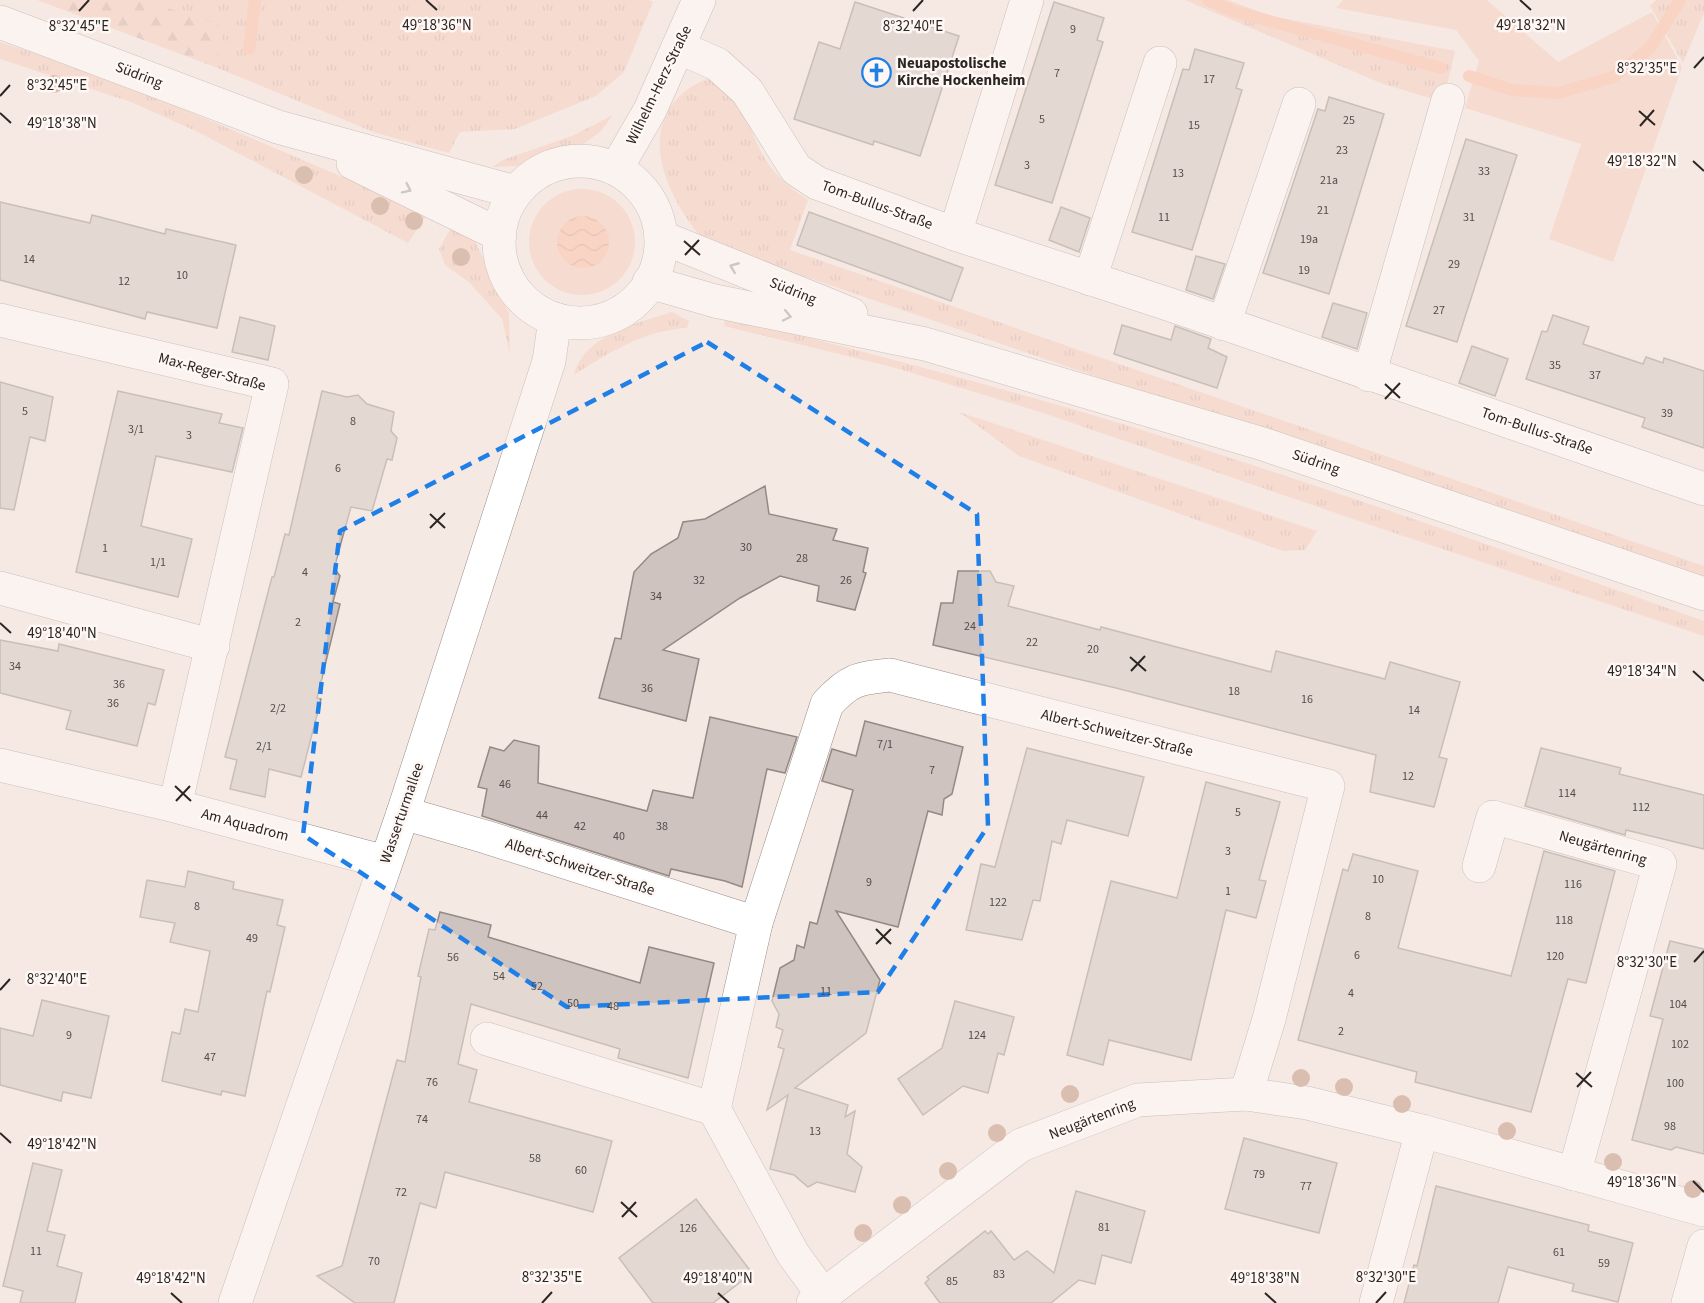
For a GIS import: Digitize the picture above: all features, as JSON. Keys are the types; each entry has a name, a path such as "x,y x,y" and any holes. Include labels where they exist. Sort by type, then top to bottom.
{"street":[{"name":"Wilhelm-Herz-Straße","path":"616,169 650,110 699,0"},
{"path":"955,234 1027,0"},
{"name":"Südring","path":"0,22 279,127 515,192"},
{"name":"Tom-Bullus-Straße","path":"678,47 717,64 747,91 796,169 817,183 955,234 1704,489"},
{"path":"1090,279 1160,63"},
{"path":"1369,375 1448,100"},
{"path":"1224,324 1299,104"},
{"name":"Südring","path":"279,127 500,235"},
{"path":"586,160 616,169 640,187 655,211 661,237 657,268 641,296 614,316 588,323 555,319 527,304 506,278 498,252 502,215 515,192 534,174 552,165 586,160"},
{"name":"Südring","path":"661,237 925,344"},
{"name":"Südring","path":"649,282 715,301 925,344 1263,444 1704,594"},
{"name":"Wasserturmallee","path":"236,1303 403,813 549,362 555,319"},
{"name":"Max-Reger-Straße","path":"0,320 272,384 175,806"},
{"path":"0,588 213,646"},
{"name":"Albert-Schweitzer-Straße","path":"714,1108 756,923 827,704 842,687 859,678 890,675 1328,786 1269,1019 1246,1094"},
{"name":"Am Aquadrom","path":"0,765 175,806 385,862"},
{"name":"Albert-Schweitzer-Straße","path":"403,813 756,923"},
{"name":"Neugärtenring","path":"1479,866 1493,817 1660,864 1574,1174"},
{"path":"486,1039 714,1108 818,1299"},
{"name":"Neugärtenring","path":"818,1299 1021,1145 1138,1100 1246,1094 1307,1103 1422,1131 1704,1210"},
{"path":"1376,1303 1422,1131"},
{"path":"1688,1303 1704,1246"}],"highlighted area":[{"path":"707,342 977,514 988,826 878,992 567,1007 303,835 340,531"}],"green space":[{"path":"37,0 144,0 225,27 215,67"},
{"path":"144,0 649,0 653,2 624,72 596,96 515,129 460,132 449,153 376,133 215,67 224,27"},
{"path":"1185,0 1228,0 1271,16 1455,51 1443,102 1383,84"},
{"path":"1343,0 1487,0 1558,62 1652,12 1682,67 1613,262 1549,239 1581,144 1465,108 1479,61 1456,30 1336,8"},
{"path":"1656,0 1704,0 1704,13 1683,63 1650,6"},
{"path":"0,42 105,76 428,213 408,243 198,132 131,102 0,59"},
{"path":"706,79 719,84 729,92 744,113 767,162 786,183 808,200 790,250 1704,566 1704,586 705,242 676,201 666,179 660,156 660,133 667,112 682,94"},
{"path":"613,115 601,131 581,146 549,151 521,166 492,167 505,159 572,136"},
{"path":"582,189 602,193 619,205 631,222 635,242 631,262 619,279 602,291 582,295 562,291 545,279 533,262 529,242 533,222 545,205 562,193"},
{"path":"453,224 474,239 509,314 510,354 502,319 469,282 445,265 439,249"},
{"path":"672,312 689,321 687,328 656,333 642,338 614,351 574,375 580,361 600,340 628,326"},
{"path":"726,317 988,385 1246,463 1704,621 1704,636 1037,411 892,367 724,326"},
{"path":"959,412 1317,531 1305,550 1283,551 1019,456"}],"water":[{"path":"578,216 588,216 602,223 609,242 602,261 588,268 578,268 568,264 561,257 557,247 557,237 561,227 568,220"}],"building":[{"name":"Neuapostolische Kirche Hockenheim","path":"855,2 959,36 920,156 874,141 873,145 794,119 819,42 840,49"},
{"path":"1054,2 1104,18 1097,40 1103,42 1052,203 995,185"},
{"path":"1195,49 1244,63 1236,88 1242,90 1192,250 1132,232 1183,69 1189,70"},
{"path":"1329,97 1384,114 1329,294 1263,273 1318,109 1325,111"},
{"path":"1466,139 1517,155 1457,342 1406,326"},
{"path":"0,202 90,223 92,215 165,234 166,229 236,245 217,328 147,312 145,319 0,280"},
{"path":"1061,207 1090,218 1079,252 1049,240"},
{"path":"809,212 963,268 951,301 797,245"},
{"path":"1196,256 1225,264 1213,299 1186,290"},
{"path":"1333,303 1367,313 1357,349 1322,337"},
{"path":"1553,315 1589,327 1583,344 1643,364 1646,357 1663,363 1664,358 1704,371 1704,448 1642,427 1645,418 1526,379 1542,331 1547,332"},
{"path":"240,317 275,326 268,360 232,352"},
{"path":"1122,325 1171,340 1175,326 1211,339 1208,348 1227,357 1217,388 1114,354"},
{"path":"1472,346 1508,359 1495,396 1459,383"},
{"path":"0,382 53,397 45,441 30,437 14,510 0,508"},
{"path":"118,391 222,414 219,423 243,428 232,472 156,456 141,526 192,539 178,597 76,572"},
{"path":"322,391 347,397 358,395 367,404 394,412 391,431 397,438 392,460 387,459 372,511 351,507 334,568 340,576 333,602 340,604 317,698 321,699 301,777 269,769 265,797 230,789 237,760 225,757 272,577 274,577 285,534 289,535"},
{"path":"765,486 769,514 837,529 833,540 868,548 863,572 866,573 855,610 817,601 819,586 780,576 740,598 663,650 699,659 686,721 599,698 615,638 621,639 634,572 651,554 678,538 683,522 705,519"},
{"path":"958,571 990,571 996,582 1014,586 1008,606 1100,630 1101,627 1271,672 1276,651 1385,679 1390,662 1460,682 1439,757 1447,759 1434,807 1370,792 1376,755 1116,688 933,645 941,603 953,603"},
{"path":"0,640 58,651 59,644 164,670 155,705 148,703 137,746 66,729 71,711 0,693"},
{"path":"710,717 797,737 785,773 767,769 742,887 671,869 669,876 482,816 487,789 478,787 490,747 504,751 514,740 539,746 538,783 647,811 653,790 693,798"},
{"path":"865,721 963,747 952,794 944,799 942,815 928,811 898,927 836,911 880,980 866,1033 795,1088 848,1105 845,1117 855,1111 847,1154 862,1167 855,1192 817,1182 808,1187 794,1175 770,1169 788,1095 767,1110 784,1049 778,1047 783,1030 776,1027 779,1014 772,1001 780,968 794,960 797,945 804,948 810,922 817,924 853,790 822,781 832,749 856,756"},
{"path":"1027,748 1144,777 1128,836 1067,820 1061,844 1052,841 1040,901 1033,900 1022,940 966,930 981,864 995,867"},
{"path":"1541,748 1621,768 1619,774 1704,795 1704,849 1626,830 1625,835 1525,806"},
{"path":"1206,782 1280,802 1259,880 1266,881 1256,918 1226,910 1191,1060 1109,1040 1103,1065 1067,1055 1111,881 1177,898"},
{"path":"1544,851 1615,871 1586,983 1568,979 1531,1112 1415,1082 1417,1072 1298,1040 1343,869 1348,871 1353,854 1418,871 1398,948 1511,976"},
{"path":"188,871 234,882 233,889 283,900 277,925 285,927 270,992 267,991 245,1096 222,1091 221,1095 162,1081 172,1032 180,1034 185,1009 198,1012 210,951 170,942 175,923 140,917 147,880 185,887"},
{"path":"440,912 491,925 488,937 640,983 649,947 714,963 688,1078 618,1058 620,1049 471,1004 458,1064 477,1070 469,1102 612,1141 593,1212 445,1172 436,1208 420,1203 394,1303 355,1303 317,1276 342,1266 397,1060 405,1062 421,977 418,976 429,929 435,930"},
{"path":"1670,941 1704,949 1704,1154 1676,1147 1671,1150 1632,1140 1663,1019 1650,1016"},
{"path":"42,1000 109,1016 91,1098 63,1092 61,1101 0,1085 0,1028 33,1036"},
{"path":"955,1001 1014,1017 1004,1055 998,1053 988,1093 963,1086 923,1115 898,1079 942,1048"},
{"path":"1244,1138 1337,1163 1319,1233 1225,1209"},
{"path":"33,1163 62,1170 47,1231 65,1235 57,1266 82,1273 75,1303 20,1303 23,1291 3,1286"},
{"path":"1436,1186 1589,1225 1588,1231 1633,1243 1618,1302 1572,1291 1574,1284 1508,1267 1498,1303 1404,1303 1414,1265 1417,1266"},
{"path":"1076,1191 1145,1211 1131,1263 1102,1255 1095,1284 1079,1280 1051,1303 940,1303 925,1283 929,1279 927,1277 985,1231 988,1234 991,1231 1014,1260 1027,1251 1054,1273"},
{"path":"696,1199 752,1273 713,1303 653,1303 619,1258"}],"waterway":[{"path":"249,49 255,0"},
{"path":"1208,0 1233,11 1441,68"},
{"path":"1469,76 1512,90 1558,93 1613,77 1650,48 1680,0"}],"place":[{"name":"Neuapostolische Kirche Hockenheim","path":"876,72"}]}
